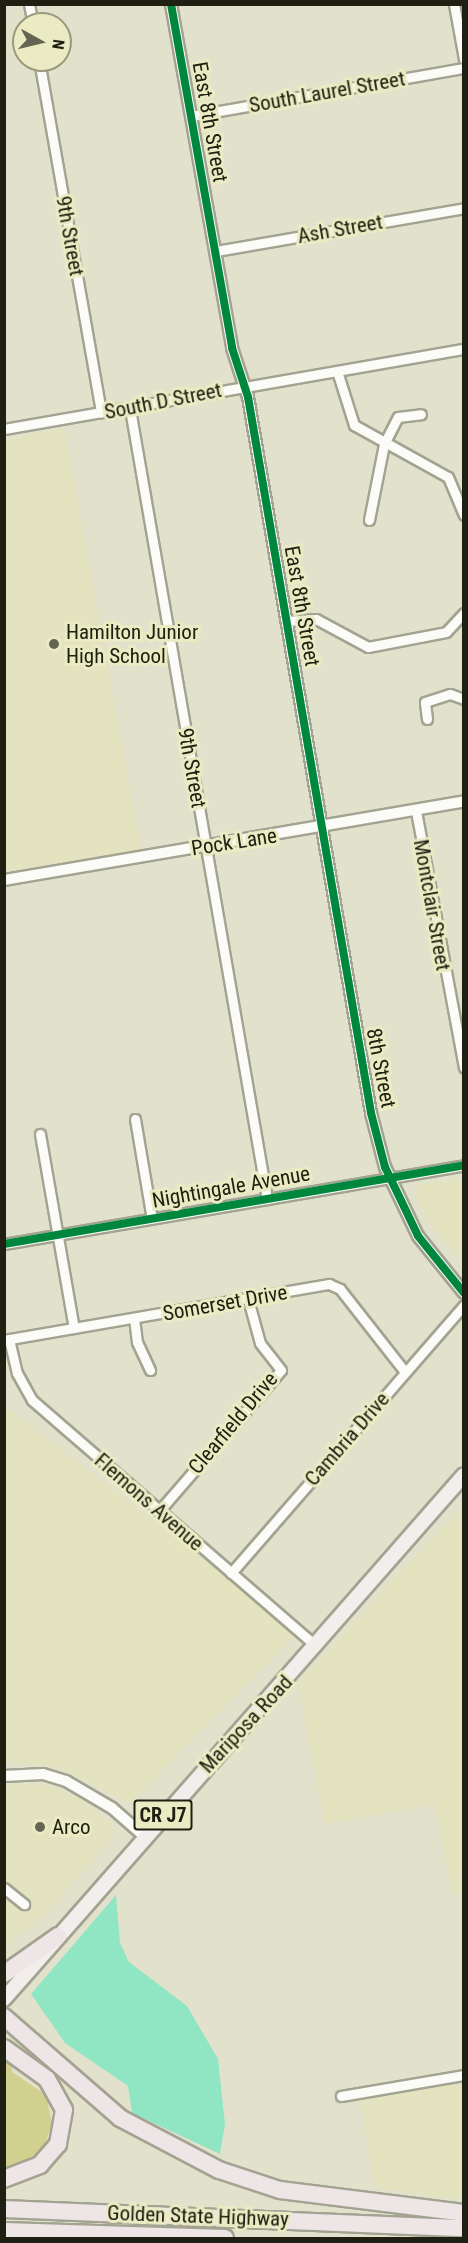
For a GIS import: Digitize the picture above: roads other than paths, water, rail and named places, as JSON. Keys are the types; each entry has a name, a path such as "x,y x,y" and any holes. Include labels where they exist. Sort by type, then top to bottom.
{"highway":[{"path":"4,1974 58,1936"},
{"path":"4,2017 120,2118 219,2170 280,2190 464,2213"},
{"path":"4,2048 47,2079 64,2110 58,2144 40,2165 4,2179"},
{"name":"Golden State Highway","path":"4,2209 464,2228"},
{"name":"Golden State Highway","path":"4,2231 225,2238"},
{"path":"6,2238 60,2234"}],"main road":[{"name":"Mariposa Road","path":"4,1999 144,1836 316,1646 464,1474"}],"street":[{"name":"East 8th Street","path":"171,4 216,251 244,388 320,828"},
{"path":"454,4 464,59"},
{"name":"South Laurel Street","path":"191,116 464,68"},
{"name":"9th Street","path":"41,72 102,413"},
{"name":"Ash Street","path":"216,251 464,208"},
{"name":"South D Street","path":"4,429 130,409 464,349"},
{"path":"337,371 352,423 384,444 448,477 464,515"},
{"name":"9th Street","path":"130,409 267,1199"},
{"path":"369,520 384,444 398,417 421,414"},
{"path":"286,621 315,619 352,643 368,646 446,632 464,613"},
{"path":"427,719 425,702 450,693 464,699"},
{"name":"Pock Lane","path":"4,880 320,828 464,801"},
{"name":"Montclair Street","path":"416,811 464,1068"},
{"name":"8th Street","path":"320,828 370,1113 391,1178 418,1236 464,1293"},
{"path":"135,1119 152,1219"},
{"path":"40,1134 74,1328"},
{"name":"Nightingale Avenue","path":"4,1244 464,1165"},
{"name":"Somerset Drive","path":"7,1340 333,1284 405,1372"},
{"name":"Clearfield Drive","path":"159,1511 281,1370 260,1343 248,1299"},
{"name":"Cambria Drive","path":"231,1573 464,1305"},
{"path":"134,1318 137,1342 150,1370"},
{"name":"Flemons Avenue","path":"7,1340 16,1373 32,1400 316,1646"},
{"path":"4,1776 43,1774 66,1781 112,1808 144,1836"},
{"path":"4,1888 24,1904"},
{"path":"341,2096 464,2075"}],"place":[{"name":"Hamilton Junior High School","path":"54,644"},
{"name":"Arco","path":"40,1827"}]}
